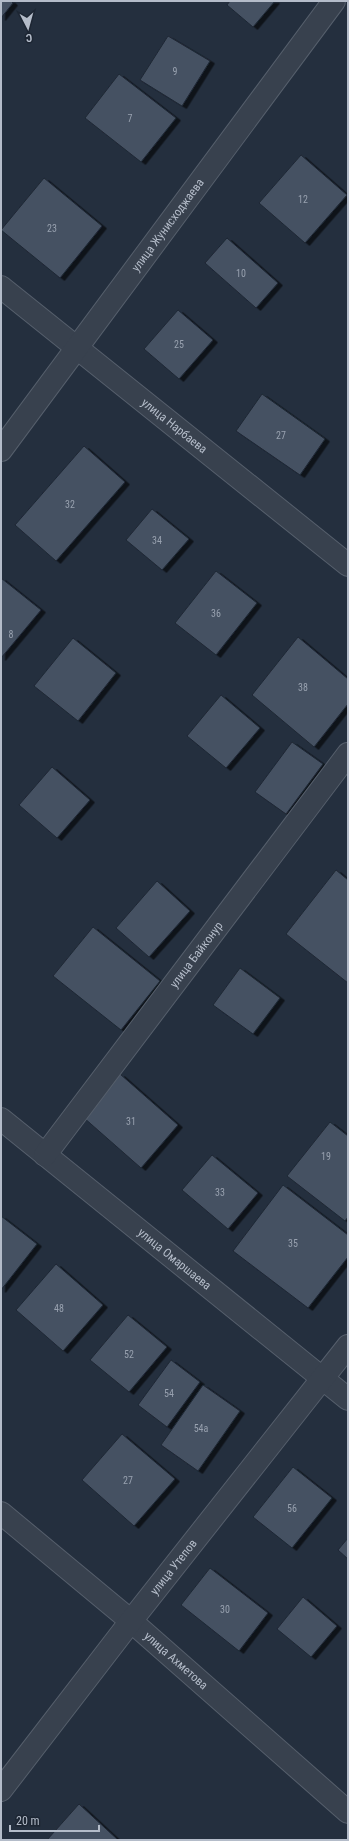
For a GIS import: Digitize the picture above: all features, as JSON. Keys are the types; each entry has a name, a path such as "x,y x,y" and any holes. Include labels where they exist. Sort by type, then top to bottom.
{"street":[{"name":"улица Жунисходжаева","path":"1,450 334,1"},
{"name":"улица Нарбаева","path":"1,287 78,347 348,565"},
{"name":"улица Байконур","path":"45,1155 348,754"},
{"name":"улица Омаршаева","path":"1,1119 324,1378 348,1399"},
{"name":"улица Утепов","path":"1,1790 131,1621 348,1346"},
{"name":"улица Ахметова","path":"1,1513 131,1621 348,1812"}],"building":[{"path":"1,1 11,1 13,3 1,18"},
{"path":"230,1 275,1 253,27 227,5"},
{"path":"168,36 210,61 182,106 140,80"},
{"path":"119,74 176,118 141,162 85,118"},
{"path":"301,155 347,195 305,243 259,203"},
{"path":"44,178 102,226 60,278 1,230"},
{"path":"227,238 278,283 256,308 205,263"},
{"path":"178,310 213,340 179,379 144,349"},
{"path":"262,394 325,439 300,475 236,431"},
{"path":"84,446 125,482 56,561 15,525"},
{"path":"152,509 189,539 162,570 126,540"},
{"path":"216,571 257,603 216,655 175,623"},
{"path":"1,578 41,610 1,658"},
{"path":"298,637 348,679 348,704 314,747 252,695"},
{"path":"73,638 116,673 78,721 34,686"},
{"path":"221,695 260,728 226,768 187,736"},
{"path":"292,742 323,764 286,814 255,792"},
{"path":"52,767 90,800 57,838 19,805"},
{"path":"336,870 348,880 348,983 286,934"},
{"path":"157,881 190,911 149,957 116,928"},
{"path":"93,927 160,981 121,1030 53,976"},
{"path":"240,968 280,998 253,1034 213,1005"},
{"path":"120,1074 178,1125 141,1168 83,1117"},
{"path":"330,1122 348,1136 348,1217 345,1221 287,1176"},
{"path":"212,1155 258,1193 228,1229 182,1190"},
{"path":"283,1185 348,1235 348,1257 308,1308 233,1251"},
{"path":"1,1216 37,1244 1,1290"},
{"path":"56,1264 103,1305 63,1351 16,1310"},
{"path":"128,1315 167,1347 129,1392 90,1360"},
{"path":"171,1360 200,1382 167,1427 138,1405"},
{"path":"203,1385 240,1411 198,1471 161,1445"},
{"path":"122,1434 175,1479 134,1526 82,1480"},
{"path":"293,1467 332,1498 292,1548 253,1517"},
{"path":"348,1538 348,1559 338,1550"},
{"path":"210,1568 268,1613 239,1651 181,1605"},
{"path":"303,1597 337,1626 311,1657 277,1629"},
{"path":"79,1804 118,1840 47,1840"}]}
